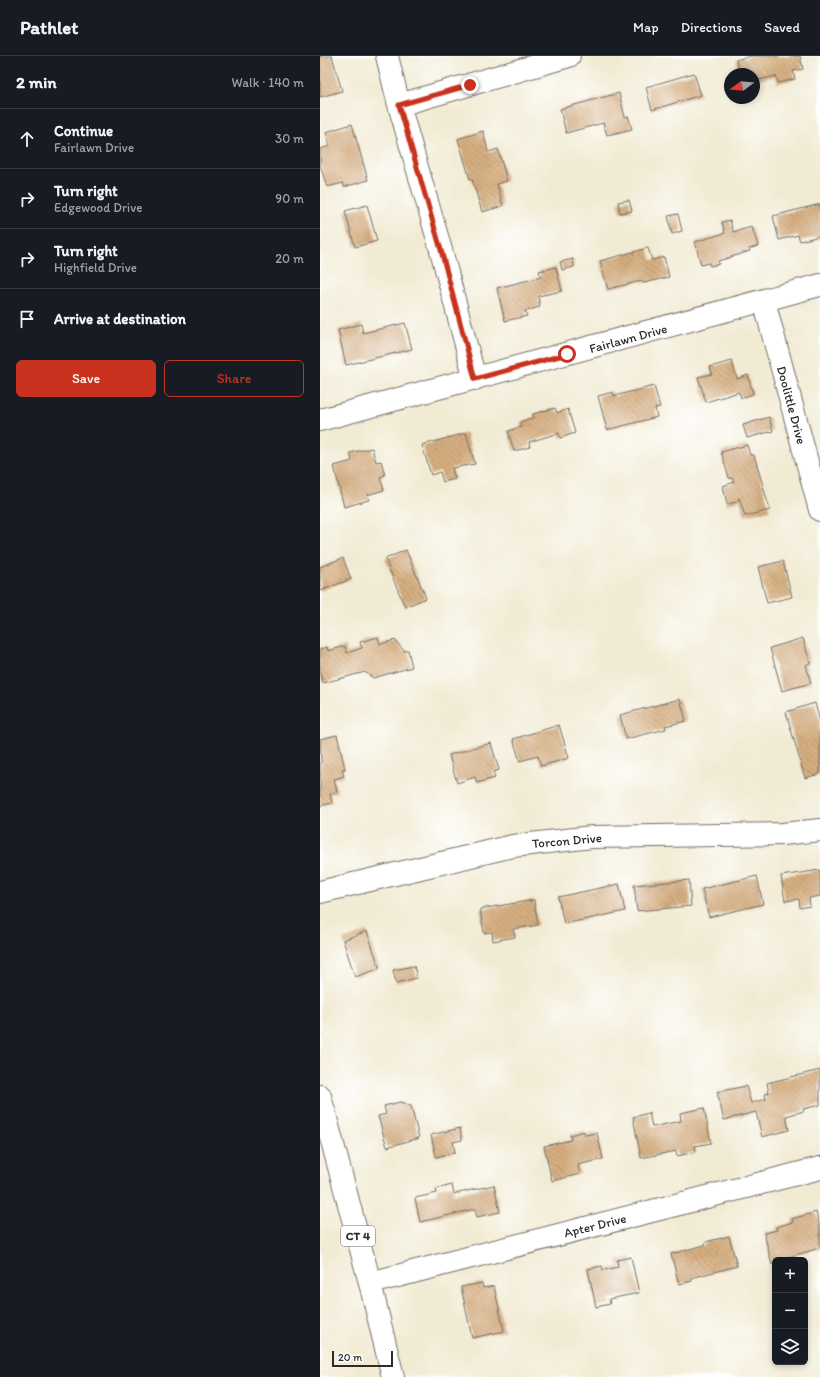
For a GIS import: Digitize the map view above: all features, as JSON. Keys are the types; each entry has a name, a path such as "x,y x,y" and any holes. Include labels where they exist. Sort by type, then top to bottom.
{"street":[{"path":"387,56 399,105 441,250 475,379"},
{"path":"399,105 569,56"},
{"name":"Fairlawn Drive","path":"320,420 820,285"},
{"name":"Doolittle Drive","path":"764,301 820,510"},
{"name":"Torcon Drive","path":"320,892 513,846 592,837 782,834 820,830"},
{"name":"CT 4","path":"320,1096 370,1283 393,1377"},
{"name":"Apter Drive","path":"370,1283 820,1168"}],"building":[{"path":"320,56 332,56 342,91 320,97"},
{"path":"751,56 800,56 803,69 793,71 795,79 778,83 776,76 760,80 760,68 738,68 736,60"},
{"path":"694,73 701,95 652,110 646,87"},
{"path":"619,93 625,117 628,116 632,129 607,135 603,123 566,133 560,109"},
{"path":"352,124 368,180 344,187 343,183 327,187 320,165 320,149 330,146 326,132"},
{"path":"483,131 488,152 498,149 507,181 497,184 503,206 482,212 458,139"},
{"path":"629,200 632,211 620,213 618,202"},
{"path":"820,204 820,236 800,241 798,235 779,240 773,216"},
{"path":"367,205 377,241 355,247 345,211"},
{"path":"678,214 682,231 672,234 668,216"},
{"path":"730,220 733,232 752,227 758,246 749,249 750,251 718,261 719,264 710,266 709,263 701,265 695,242 725,233 722,222"},
{"path":"648,248 652,260 664,257 669,277 644,283 641,281 608,289 600,261"},
{"path":"573,259 574,267 562,270 560,262"},
{"path":"556,267 562,291 538,296 540,307 525,311 527,316 505,321 497,288 541,277 539,271"},
{"path":"405,323 412,349 346,365 338,330 361,324 363,333"},
{"path":"732,361 737,379 748,375 753,394 741,398 739,392 706,402 698,377 712,374 710,367"},
{"path":"654,386 660,407 655,408 657,417 607,430 598,396 613,392 614,396"},
{"path":"555,408 557,413 568,409 575,433 560,438 559,433 529,442 530,447 514,451 508,431 521,427 520,422 534,417 533,414"},
{"path":"769,417 773,431 747,438 743,425"},
{"path":"466,433 475,464 452,468 455,479 443,482 440,472 431,475 422,445"},
{"path":"747,445 750,455 754,455 770,510 745,516 739,498 737,502 727,504 723,486 734,482 732,478 729,478 721,452"},
{"path":"372,448 376,462 381,461 385,475 380,477 384,490 367,495 369,500 344,507 334,466 352,461 350,453"},
{"path":"406,550 426,598 405,607 385,559"},
{"path":"343,558 351,579 320,591 320,567"},
{"path":"783,561 792,597 767,603 758,567"},
{"path":"378,637 380,644 395,640 404,651 408,650 412,667 373,678 365,672 323,683 320,673 320,649 327,647 328,651 345,646 347,653 362,648 360,642"},
{"path":"803,638 810,663 806,665 811,683 782,691 770,648"},
{"path":"680,699 686,721 665,726 666,729 626,739 620,715"},
{"path":"815,703 820,722 820,774 805,778 786,712"},
{"path":"559,725 569,758 541,766 538,756 520,761 513,739"},
{"path":"337,735 345,769 342,769 344,776 334,779 337,792 330,794 332,803 320,806 320,739"},
{"path":"491,743 499,770 493,772 495,778 477,783 475,777 457,783 449,755"},
{"path":"820,870 820,896 809,898 810,906 800,908 799,899 785,901 781,876"},
{"path":"757,876 763,904 709,917 702,889"},
{"path":"689,880 691,906 637,911 634,885"},
{"path":"619,884 625,911 564,924 558,897"},
{"path":"534,900 538,925 513,929 515,937 493,941 492,932 484,933 480,909"},
{"path":"367,931 379,967 378,969 355,977 343,940"},
{"path":"414,966 417,978 396,983 393,970"},
{"path":"820,1070 820,1105 803,1109 804,1111 786,1116 789,1130 762,1137 756,1112 724,1120 717,1092 746,1086 751,1103 766,1099 765,1094 769,1093 767,1083"},
{"path":"400,1102 411,1106 419,1138 387,1147 378,1116 386,1114 384,1106"},
{"path":"704,1108 711,1143 695,1146 696,1152 677,1156 676,1151 641,1158 633,1117 649,1113 652,1127 681,1121 680,1113"},
{"path":"460,1128 462,1140 453,1142 455,1152 436,1157 431,1135"},
{"path":"584,1131 585,1135 597,1133 603,1159 578,1165 580,1174 552,1181 544,1146 571,1140 570,1135"},
{"path":"452,1185 454,1194 494,1185 500,1212 477,1217 475,1209 420,1222 415,1198 437,1193 436,1189"},
{"path":"816,1212 820,1228 820,1248 788,1257 772,1257 772,1265 764,1233 777,1230 776,1227 793,1222 792,1219"},
{"path":"729,1236 737,1266 691,1278 692,1281 679,1284 671,1254 705,1245 706,1242"},
{"path":"631,1257 639,1293 609,1299 610,1304 596,1307 588,1269 602,1266 603,1270 618,1267 617,1260"},
{"path":"482,1283 483,1288 494,1286 504,1331 472,1338 461,1287"}],"route":[{"path":"470,85 399,105 441,250 475,379 567,354"}]}
